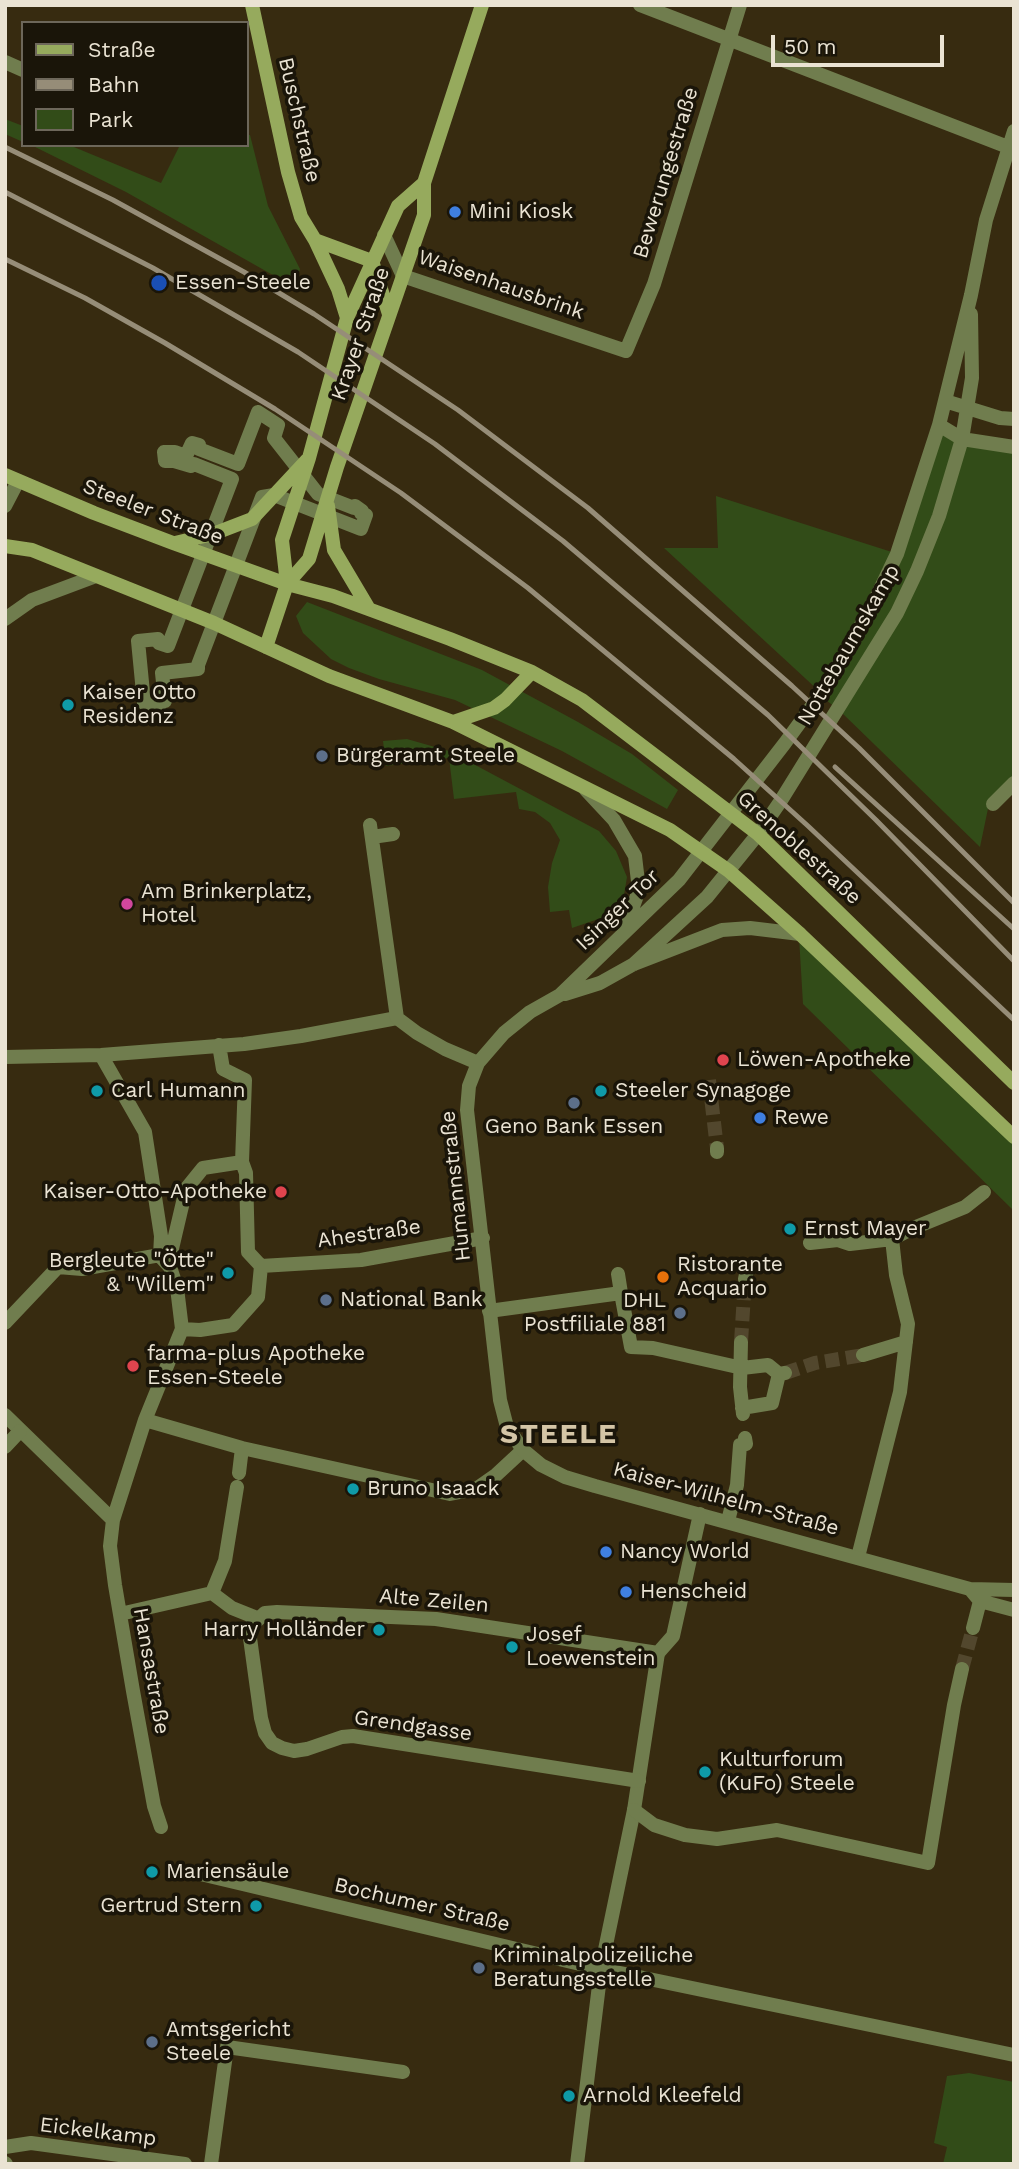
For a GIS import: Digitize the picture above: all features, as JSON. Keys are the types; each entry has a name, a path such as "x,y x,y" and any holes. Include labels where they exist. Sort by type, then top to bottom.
{"main road":[{"name":"Buschstraße","path":"252,5 288,172 301,217 338,289 347,318"},
{"name":"Krayer Straße","path":"266,647 287,584 309,559 424,215 424,183 482,5"},
{"name":"Krayer Straße","path":"287,584 282,540 309,458 347,318 398,206 424,183"},
{"path":"315,240 372,261 389,314"},
{"name":"Krayer Straße","path":"173,543 213,534 252,519 309,458"},
{"name":"Steeler Straße","path":"12,478 173,543 287,584"},
{"name":"Krayer Straße","path":"328,498 334,550 369,609"},
{"path":"5,546 32,550 196,615 329,676 453,722 670,830 729,871 800,934 1014,1137"},
{"name":"Grenoblestraße","path":"287,584 333,596 532,672 582,700 758,834 1014,1083"},
{"path":"453,722 494,708 532,672"}],"street":[{"path":"640,5 1008,147"},
{"name":"Bewerungestraße","path":"626,351 653,284 740,5"},
{"path":"5,62 21,69"},
{"name":"Nottebaumskamp","path":"700,850 732,813 828,684 874,602 897,554 939,425 971,295 986,220 1014,131"},
{"name":"Waisenhausbrink","path":"384,236 403,276 626,351"},
{"name":"Nottebaumskamp","path":"729,871 780,802 897,613 917,571 939,516 962,439 972,378 971,295"},
{"path":"945,401 1000,418 1014,419"},
{"path":"258,412 278,425 274,438 318,494 354,508 355,506 366,515 361,529 274,495 262,497 198,669 162,673 165,701 159,701 159,706 147,707 144,703 138,641 158,639 159,643 168,646 232,479 194,464 191,466 165,461 164,452 186,456 192,443 199,445 200,449 238,464 258,412"},
{"path":"939,425 962,439 1014,447"},
{"path":"5,506 12,478"},
{"path":"5,619 32,600 96,576"},
{"path":"993,804 1014,783"},
{"path":"582,786 614,820 635,856 639,890 622,936"},
{"path":"393,834 371,831 397,1018 445,1049 478,1063"},
{"name":"Isinger Tor","path":"478,1063 504,1033 560,995 622,936 679,880 700,850"},
{"name":"Isinger Tor","path":"634,964 707,897 729,871"},
{"name":"Isinger Tor","path":"560,995 600,983 634,964 722,930 750,928 800,934"},
{"path":"5,1057 100,1055 301,1037 397,1018"},
{"path":"100,1055 145,1132 161,1236 160,1256 170,1267 177,1288 182,1329 200,1330 233,1325 258,1297 261,1266 248,1252 246,1173 242,1162 245,1080 223,1069 219,1045"},
{"name":"Humannstraße","path":"478,1063 469,1086 467,1111 489,1311 500,1400 507,1427 523,1450"},
{"path":"5,1323 58,1267 82,1269 172,1253 186,1189 203,1168 242,1162"},
{"path":"810,1243 838,1240 850,1244 892,1240 921,1224 965,1207 984,1192"},
{"name":"Ahestraße","path":"261,1266 361,1260 483,1238"},
{"path":"858,1557 900,1392 908,1324 895,1275 892,1240"},
{"path":"618,1274 631,1347 653,1348 742,1368 768,1365 782,1373 772,1403 743,1411 742,1368 741,1342"},
{"path":"489,1311 621,1293"},
{"name":"Hansastraße","path":"161,1827 153,1801 110,1546 113,1520 145,1420 182,1329"},
{"path":"863,1355 906,1342"},
{"path":"5,1415 113,1520"},
{"path":"145,1420 242,1448 450,1494 476,1489 523,1450"},
{"path":"5,1447 20,1431"},
{"path":"728,1521 737,1485 740,1445 746,1444 745,1438"},
{"path":"212,1593 225,1561 242,1448"},
{"name":"Kaiser-Wilhelm-Straße","path":"523,1450 541,1465 565,1477 970,1589 1014,1590"},
{"path":"577,2164 601,1969 634,1810 658,1653 673,1636 701,1514"},
{"path":"970,1589 980,1601 1014,1610"},
{"path":"120,1614 212,1593 232,1608 257,1618"},
{"path":"973,1628 980,1601"},
{"name":"Alte Zeilen","path":"257,1618 265,1613 277,1612 436,1619 658,1653"},
{"name":"Grendgasse","path":"257,1618 251,1626 250,1638 261,1718 265,1733 272,1743 282,1748 294,1751 307,1749 353,1736 639,1781"},
{"path":"634,1810 654,1825 685,1835 717,1839 777,1830 928,1863 962,1669"},
{"name":"Bochumer Straße","path":"192,1872 601,1969 1014,2054"},
{"path":"211,2164 227,2048 403,2072"},
{"name":"Eickelkamp","path":"5,2147 31,2143 185,2164"}],"green space":[{"path":"5,119 21,125 21,141 5,134"},
{"path":"250,135 268,206 300,269 294,287 126,192 35,147 74,147 161,183 179,147 248,147"},
{"path":"939,428 1014,449 1014,778 990,799 980,847 841,712 821,696 875,613"},
{"path":"716,496 895,553 819,691 664,548 718,548"},
{"path":"307,602 482,670 632,754 678,790 667,809 562,751 455,700 379,679 331,659 303,633 296,616"},
{"path":"407,739 449,751 599,831 616,851 627,877 624,895 610,915 572,928 569,910 550,912 548,887 560,840 550,823 535,812 519,809 516,792 454,799 449,758 386,766 383,741"},
{"path":"799,937 1014,1139 1014,1211 803,1004"},
{"path":"969,2073 1014,2082 1014,2164 943,2164 947,2147 934,2143 947,2076"}],"tunnel":[{"path":"709,1080 717,1148"},
{"path":"741,1342 745,1279"},
{"path":"785,1373 815,1363 863,1355"},
{"path":"962,1669 973,1628"}],"railway":[{"path":"5,147 113,200 244,272 314,314 458,410 588,508 792,686 859,748 1014,903"},
{"path":"5,192 153,268 298,352 435,444 563,541 768,715 876,820 1014,961"},
{"path":"5,259 85,298 275,409 401,493 528,588 734,759 1014,1020"},
{"path":"835,767 1014,929"}],"place":[{"name":"Mini Kiosk","path":"455,212"},
{"name":"Essen-Steele","path":"159,283"},
{"name":"Kaiser Otto Residenz","path":"68,705"},
{"name":"Bürgeramt Steele","path":"322,756"},
{"name":"Am Brinkerplatz, Hotel","path":"127,904"},
{"name":"Löwen-Apotheke","path":"723,1060"},
{"name":"Carl Humann","path":"97,1091"},
{"name":"Steeler Synagoge","path":"601,1091"},
{"name":"Geno Bank Essen","path":"574,1103"},
{"name":"Rewe","path":"760,1118"},
{"name":"Kaiser-Otto-Apotheke","path":"281,1192"},
{"name":"Ernst Mayer","path":"790,1229"},
{"name":"Bergleute \"Ötte\" & \"Willem\"","path":"228,1273"},
{"name":"Ristorante Acquario","path":"663,1277"},
{"name":"National Bank","path":"326,1300"},
{"name":"DHL Postfiliale 881","path":"680,1313"},
{"name":"farma-plus Apotheke Essen-Steele","path":"133,1366"},
{"name":"Bruno Isaack","path":"353,1489"},
{"name":"Nancy World","path":"606,1552"},
{"name":"Henscheid","path":"626,1592"},
{"name":"Harry Holländer","path":"379,1630"},
{"name":"Josef Loewenstein","path":"512,1647"},
{"name":"Kulturforum (KuFo) Steele","path":"705,1772"},
{"name":"Mariensäule","path":"152,1872"},
{"name":"Gertrud Stern","path":"256,1906"},
{"name":"Kriminalpolizeiliche Beratungsstelle","path":"479,1968"},
{"name":"Amtsgericht Steele","path":"152,2042"},
{"name":"Arnold Kleefeld","path":"569,2096"}],"district":[{"name":"STEELE","path":"559,1435"}]}
